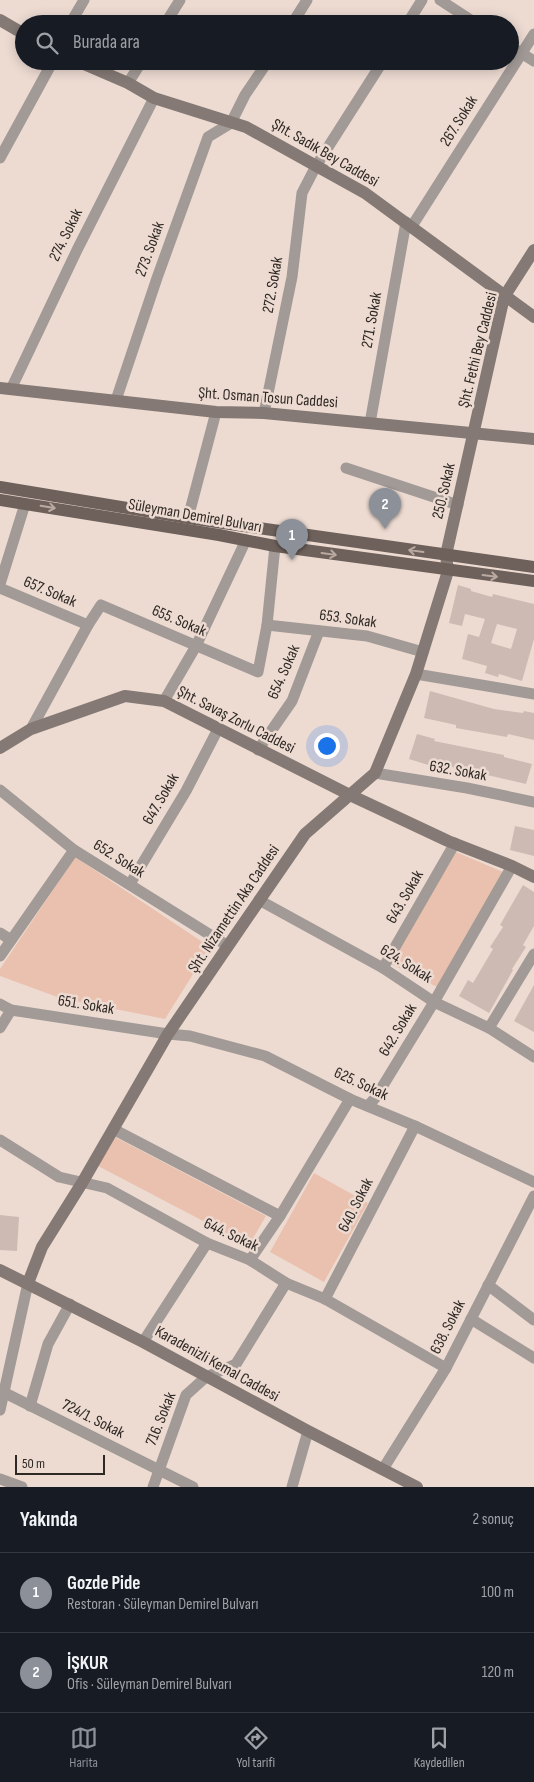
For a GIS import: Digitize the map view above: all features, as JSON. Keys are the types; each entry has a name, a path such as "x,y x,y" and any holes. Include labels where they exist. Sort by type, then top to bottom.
{"main road":[{"name":"Süleyman Demirel Bulvarı","path":"0,487 188,518 534,567"},
{"name":"Süleyman Demirel Bulvarı","path":"0,500 219,534 275,546 534,581"}],"street":[{"path":"75,15 84,0"},
{"path":"171,15 180,0"},
{"path":"298,15 307,0"},
{"path":"413,15 422,0"},
{"path":"440,0 463,15"},
{"path":"0,20 15,29"},
{"name":"267. Sokak","path":"519,56 534,34"},
{"path":"521,53 534,61"},
{"path":"1,156 48,70"},
{"name":"Şht. Sadık Bey Caddesi","path":"98,70 128,83 154,98 246,127 365,193 534,317"},
{"path":"128,83 136,70"},
{"path":"231,123 245,96 262,70"},
{"name":"272. Sokak","path":"264,413 292,277 302,193 316,166 377,70"},
{"name":"267. Sokak","path":"409,224 510,70"},
{"name":"274. Sokak","path":"5,388 154,98"},
{"name":"273. Sokak","path":"116,400 156,278 208,136 231,123"},
{"name":"271. Sokak","path":"370,423 409,224"},
{"name":"Şht. Fethi Bey Caddesi","path":"474,434 504,296 534,250"},
{"name":"Şht. Osman Tosun Caddesi","path":"5,388 216,412 264,413 534,439"},
{"path":"188,518 216,412"},
{"name":"250. Sokak","path":"446,555 474,434"},
{"path":"346,468 458,505"},
{"path":"0,584 25,504"},
{"path":"164,701 196,646 246,540"},
{"name":"655. Sokak","path":"31,729 101,605 258,672 267,625 275,546"},
{"name":"Şht. Nizamettin Aka Caddesi","path":"28,1282 42,1247 82,1183 168,1034 259,900 304,834 375,773 416,674 448,570 446,555"},
{"name":"657. Sokak","path":"0,588 88,625"},
{"name":"653. Sokak","path":"267,625 367,636 423,652"},
{"name":"654. Sokak","path":"258,750 292,700 319,631"},
{"path":"416,674 534,694"},
{"name":"Şht. Savaş Zorlu Caddesi","path":"0,748 31,729 124,696 164,701 350,795 534,877"},
{"name":"647. Sokak","path":"130,884 186,792 218,729"},
{"name":"632. Sokak","path":"375,773 467,788 534,802"},
{"name":"652. Sokak","path":"0,790 74,850 228,946"},
{"name":"643. Sokak","path":"383,968 455,843"},
{"path":"0,956 74,850"},
{"name":"642. Sokak","path":"368,1106 376,1097 434,1002 512,866"},
{"name":"624. Sokak","path":"259,900 383,968 434,1002 489,1028 534,1057"},
{"path":"0,933 11,940"},
{"path":"489,1028 534,954"},
{"name":"651. Sokak","path":"0,1004 11,1010 168,1034"},
{"path":"0,1028 11,1010"},
{"name":"625. Sokak","path":"168,1034 190,1036 265,1056 350,1099 415,1126 534,1182"},
{"path":"250,1260 280,1216 350,1099"},
{"name":"640. Sokak","path":"325,1299 415,1126"},
{"path":"113,1129 280,1216"},
{"name":"644. Sokak","path":"0,1140 59,1177 107,1188 208,1243 250,1260 286,1283 325,1299 446,1368"},
{"name":"638. Sokak","path":"383,1469 446,1368 534,1196"},
{"path":"143,1342 208,1243"},
{"name":"Karadenizli Kemal Caddesi","path":"0,1270 28,1282 417,1487"},
{"path":"0,1410 28,1282"},
{"name":"716. Sokak","path":"153,1487 186,1396 206,1377 236,1364 286,1283"},
{"path":"488,1285 534,1320"},
{"path":"30,1406 48,1344 70,1304"},
{"path":"471,1319 534,1358"},
{"name":"724/1. Sokak","path":"5,1393 193,1487"},
{"path":"292,1487 308,1431"},
{"path":"0,1479 22,1487"}],"shaded area":[{"path":"456,852 503,872 437,987 391,964"},
{"path":"75,857 210,947 165,1019 60,998 0,976 0,969"},
{"path":"115,1137 266,1216 249,1245 98,1166"},
{"path":"314,1173 368,1203 324,1282 270,1252"}],"building":[{"path":"458,585 492,597 493,594 534,604 534,639 522,681 499,674 498,677 485,673 487,666 462,659 468,634 479,637 485,619 465,614 462,626 449,623","holes":["497,624 517,629 511,649 491,643"]},
{"path":"430,691 494,709 534,713 534,740 508,734 507,737 456,728 456,725 424,718"},
{"path":"417,734 435,739 434,741 504,755 504,757 532,764 526,784 439,764 438,768 409,759"},
{"path":"515,826 534,830 534,856 510,850"},
{"path":"523,885 534,892 534,926 523,945 526,947 489,1013 459,996 468,980 473,983 493,949 490,947 503,927 500,925"},
{"path":"534,985 534,1032 514,1021"},
{"path":"0,1215 19,1217 17,1251 0,1250"}],"place":[{"name":"İŞKUR","path":"385,529"},
{"name":"Gozde Pide","path":"292,560"}]}
